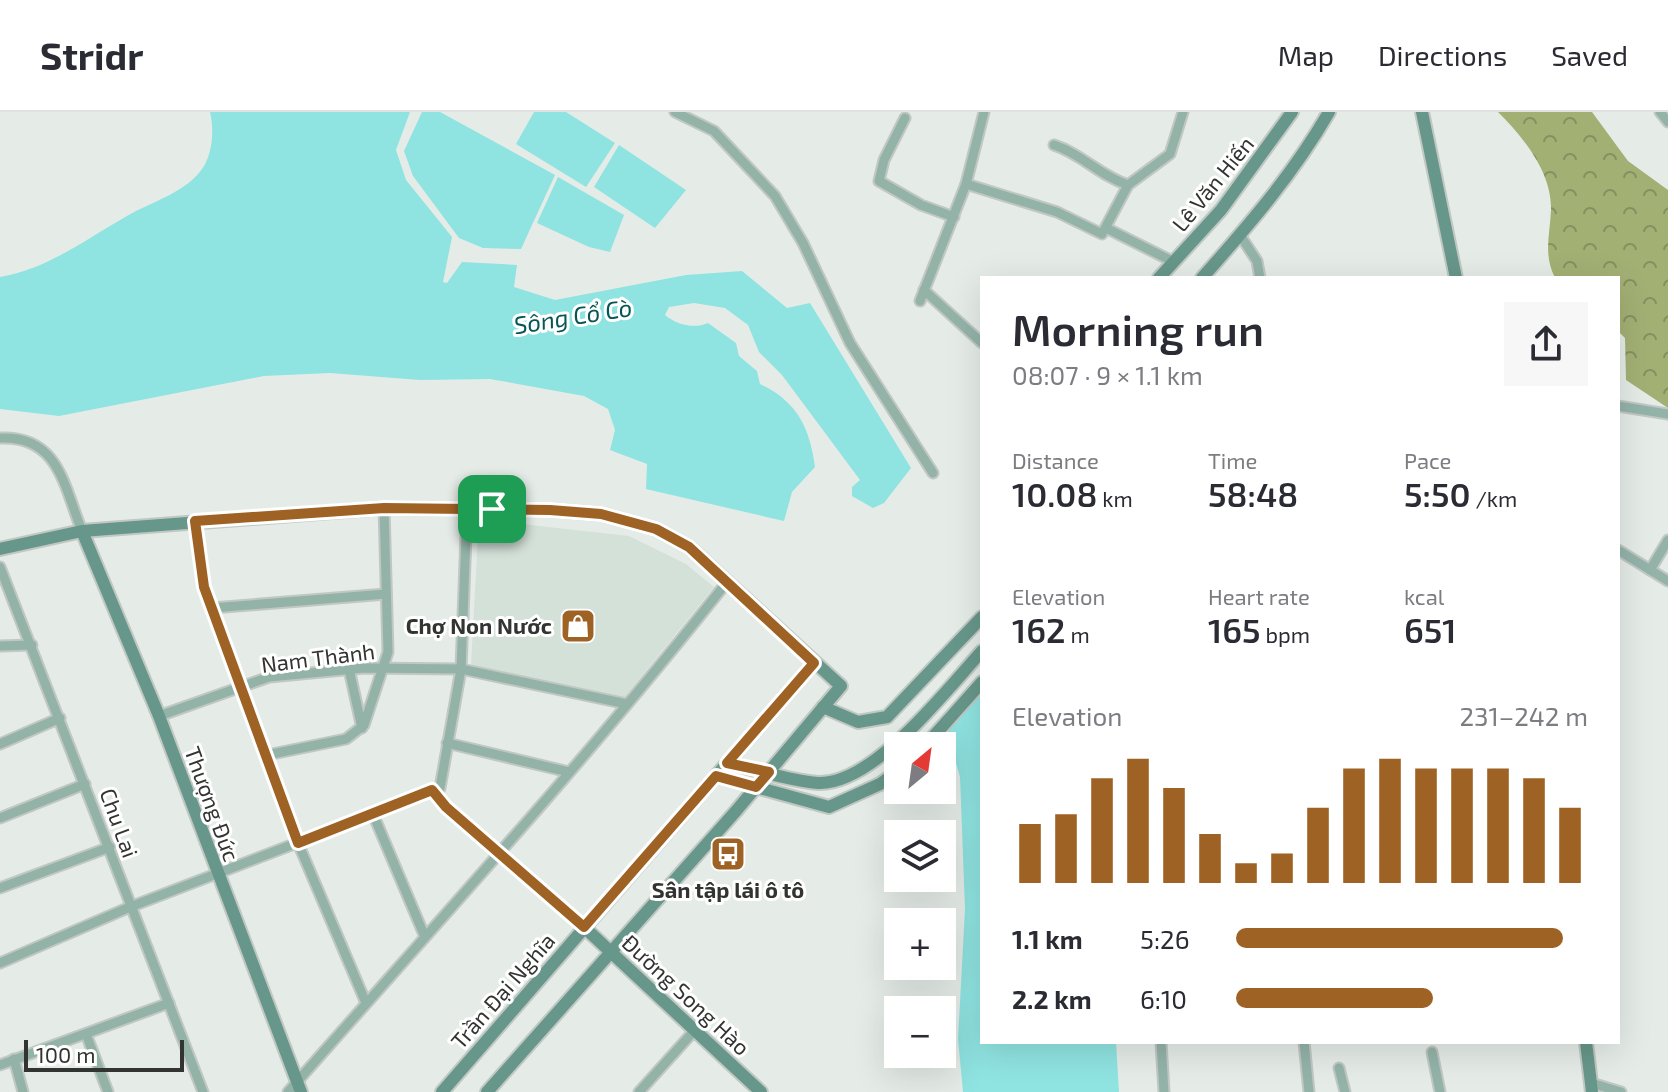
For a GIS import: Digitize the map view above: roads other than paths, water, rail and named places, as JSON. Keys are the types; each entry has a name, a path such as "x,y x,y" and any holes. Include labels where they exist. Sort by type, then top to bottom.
{"main road":[{"name":"Lê Văn Hiến","path":"1161,276 1221,210 1292,112"},
{"path":"1204,276 1307,151 1329,112"},
{"path":"1422,112 1456,276"},
{"path":"0,549 82,531 384,508 550,510 631,521 656,529 689,547 841,686 487,1092"},
{"name":"Thượng Đức","path":"82,531 159,716 295,1089"},
{"path":"823,707 858,722 887,717 980,619"},
{"path":"909,732 980,653"},
{"name":"Trần Đại Nghĩa","path":"442,1092 814,663"},
{"path":"937,732 980,684"},
{"path":"887,717 899,732"},
{"path":"727,763 820,783 863,765 884,751"},
{"path":"716,776 829,807 884,781"},
{"name":"Đường Song Hào","path":"584,927 761,1092"},
{"path":"1586,1044 1591,1088"}],"street":[{"path":"675,112 714,131 775,196 803,243 850,343 933,473"},
{"path":"920,301 966,184 984,112"},
{"path":"966,184 1057,212 1102,234 1128,185 1170,154 1183,112"},
{"path":"1660,112 1668,122"},
{"path":"905,118 884,160 879,181 921,205 954,217"},
{"path":"1054,145 1128,185"},
{"path":"1106,228 1174,262"},
{"path":"1240,235 1257,261 1260,276"},
{"path":"924,290 980,341"},
{"path":"1620,406 1668,414"},
{"path":"0,438 32,443 47,450 82,531"},
{"path":"267,755 338,742 362,728 388,652 384,508"},
{"path":"0,963 130,907 440,788 461,669 467,509"},
{"path":"195,521 204,587 298,843 366,1003"},
{"path":"1650,570 1668,540"},
{"path":"1620,555 1668,581"},
{"name":"Chu Lai","path":"0,567 203,1092"},
{"path":"295,1089 627,704 727,582"},
{"path":"212,608 386,594"},
{"path":"0,646 32,645"},
{"name":"Nam Thành","path":"159,716 269,677 383,668 461,669 627,704"},
{"path":"349,669 362,728"},
{"path":"0,744 60,718"},
{"path":"447,743 569,772"},
{"path":"0,818 85,784"},
{"path":"432,790 446,807 584,927"},
{"path":"373,814 425,937"},
{"path":"0,888 110,847"},
{"path":"0,1065 169,1003"},
{"path":"639,1092 694,1031"},
{"path":"86,1034 108,1092"},
{"path":"1161,1044 1164,1092"},
{"path":"1304,1044 1309,1092"},
{"path":"1432,1052 1440,1092"},
{"path":"14,1059 23,1092"},
{"path":"1339,1068 1345,1092"},
{"path":"1591,1088 1621,1092"}],"water":[{"name":"Sông Cổ Cò","path":"210,112 410,112 396,150 406,180 452,237 443,282 447,283 462,262 517,265 514,287 555,300 686,275 742,271 787,308 810,303 911,468 884,503 873,508 852,496 852,487 860,480 782,375 759,352 748,325 725,308 694,303 669,307 665,315 686,325 708,323 736,343 739,356 757,371 760,384 784,399 800,417 810,440 815,467 792,492 784,521 646,489 647,464 610,450 615,430 608,409 584,396 490,379 420,380 330,373 264,376 59,416 0,409 0,277 50,260 189,183 204,166 211,147"},
{"path":"422,112 440,112 555,175 521,249 483,248 459,238 413,176 404,151"},
{"path":"534,112 566,112 615,143 586,187 516,144"},
{"path":"619,145 686,190 655,228 594,187"},
{"path":"558,177 624,215 610,252 589,247 537,223"},
{"path":"980,692 980,1044 1116,1044 1119,1092 963,1092 958,1039 965,909 960,777 956,763 956,732 947,732 946,729"}],"place":[{"name":"Chợ Non Nước","path":"578,626"},
{"name":"Sân tập lái ô tô","path":"728,854"}]}
